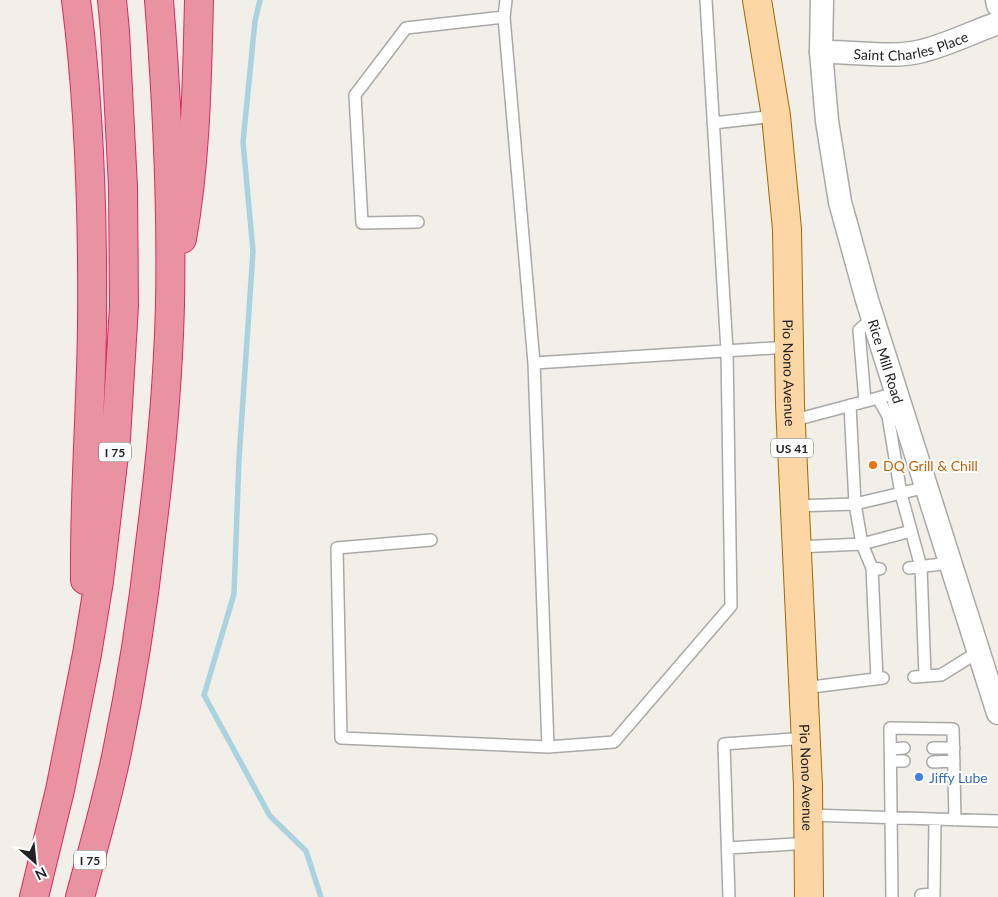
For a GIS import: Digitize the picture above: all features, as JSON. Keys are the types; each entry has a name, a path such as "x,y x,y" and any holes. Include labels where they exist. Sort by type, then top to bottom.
{"highway":[{"path":"76,0 83,58 89,138 92,232 92,326 84,543 87,654"},
{"name":"I 75","path":"34,897 60,790 87,654 99,581 116,438 124,306 123,187 112,0"},
{"name":"I 75","path":"80,897 117,752 134,660 145,589 162,445 170,305 169,166 159,0"},
{"path":"170,305 188,202 197,100 199,0"}],"main road":[{"name":"Pio Nono Avenue","path":"757,0 776,116 788,229 791,421 809,816 809,897"}],"street":[{"name":"Rice Mill Road","path":"822,0 821,52 827,121 840,202 873,318 887,395 927,487 998,714"},
{"path":"997,0 998,5"},
{"name":"Saint Charles Place","path":"821,52 844,51 891,54 922,51 998,23"}],"lane":[{"path":"506,0 504,17 534,363 548,747"},
{"path":"431,540 337,548 340,738 548,747 614,742 730,606 726,351 706,0"},
{"path":"418,222 362,223 355,95 406,28 504,17"},
{"path":"713,123 776,116"},
{"path":"865,401 859,330 873,318"},
{"path":"534,363 789,347"},
{"path":"791,421 887,395 888,416 901,494 921,566 922,583 917,607 919,676 941,675 978,652"},
{"path":"804,688 880,679 876,568 862,544 855,504 850,405"},
{"path":"795,506 855,504 927,487"},
{"path":"797,547 862,544 911,531"},
{"path":"909,568 950,563"},
{"path":"910,584 922,583"},
{"path":"896,896 897,868 892,818 890,728 953,729 955,820"},
{"path":"729,897 724,744 806,738"},
{"path":"891,749 904,748"},
{"path":"933,748 954,748"},
{"path":"891,762 904,761"},
{"path":"933,762 954,761"},
{"path":"809,816 998,821"},
{"path":"921,895 934,896 935,819"},
{"path":"728,848 809,844"},
{"path":"922,868 934,868"}],"waterway":[{"path":"260,0 255,21 243,142 253,251 239,459 234,594 204,695 270,816 306,851 321,897"}],"place":[{"name":"DQ Grill & Chill","path":"873,465"},
{"name":"Jiffy Lube","path":"919,777"}]}
